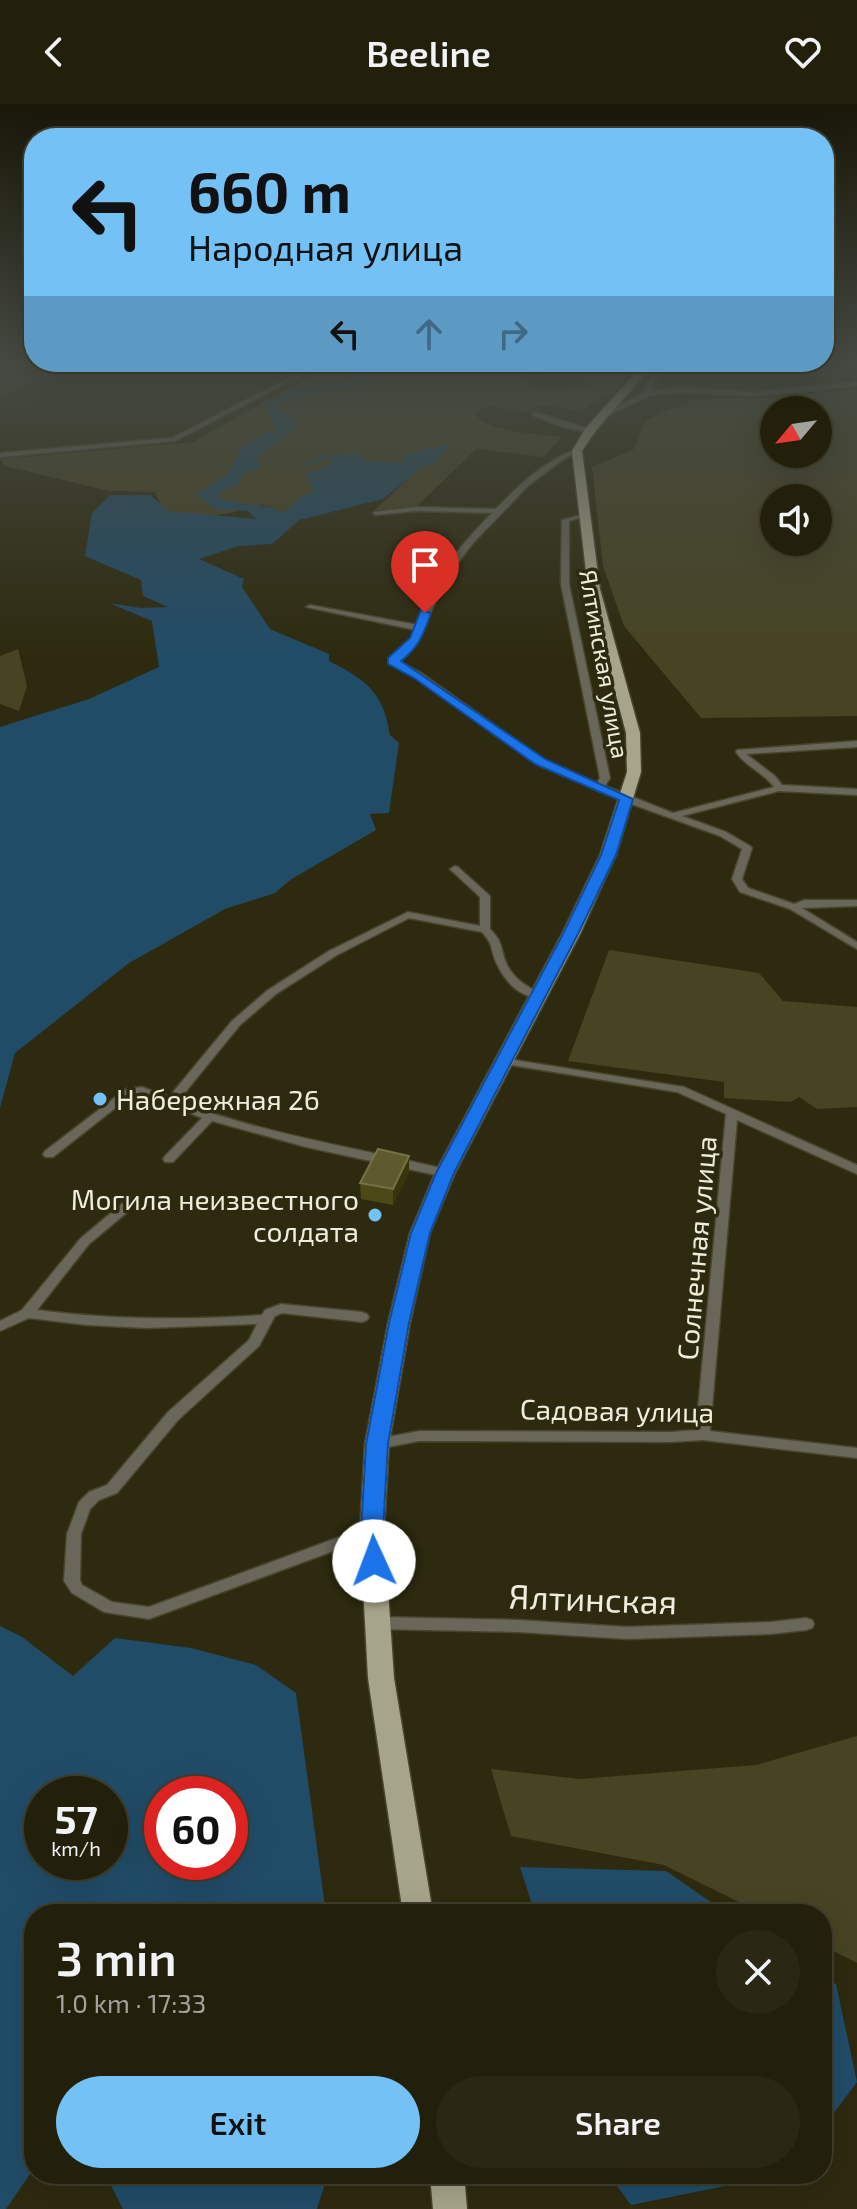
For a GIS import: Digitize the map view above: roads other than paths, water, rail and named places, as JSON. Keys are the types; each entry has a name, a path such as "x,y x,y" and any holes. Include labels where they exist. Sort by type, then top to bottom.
{"main road":[{"path":"416,1904 385,1720 372,1531 377,1444 399,1323 420,1233 445,1173 608,855 634,772 633,733 594,589 578,459"},
{"path":"448,2184 450,2209"}],"street":[{"path":"555,459 501,511 446,572 409,649 393,661 418,675 540,762 601,785 626,799 723,834 747,848 737,879 744,890 794,907 857,946"},
{"path":"376,513 416,509 501,511"},
{"name":"Ялтинская улица","path":"584,515 566,520 565,584 605,778 601,785"},
{"path":"310,607 419,628"},
{"path":"779,788 778,782 752,765 740,752 857,744"},
{"path":"675,815 779,788 857,792"},
{"path":"455,869 485,896 485,930"},
{"path":"794,907 805,903 857,903"},
{"path":"171,1102 236,1023 272,992 333,953 408,915 485,930 495,940 502,965 518,987 538,996"},
{"path":"502,1061 680,1089 857,1170"},
{"path":"49,1154 130,1091 142,1090 210,1117 445,1173"},
{"name":"Солнечная улица","path":"703,1435 732,1113"},
{"path":"169,1159 210,1117"},
{"path":"0,1326 27,1313 85,1241 127,1206"},
{"path":"362,1317 281,1308 270,1313 254,1343 173,1416 112,1489 94,1496 84,1506 74,1534 72,1581 77,1589 109,1608 149,1613 372,1531"},
{"path":"27,1313 80,1321 227,1322 267,1319"},
{"name":"Садовая улица","path":"377,1444 419,1436 703,1435 857,1453"},
{"name":"Ялтинская","path":"378,1623 518,1626 627,1633 806,1624"}],"water":[{"path":"236,459 257,459 261,469 245,472 237,485 217,496 283,513 304,495 314,492 306,472 318,471 332,463 332,459 404,463 404,459 438,459 421,468 383,499 299,520 272,544 239,546 199,559 244,579 242,587 270,629 329,654 329,661 363,681 377,697 390,735 399,743 389,813 370,814 376,830 290,880 275,893 225,909 129,963 15,1053 0,1108 0,727 89,699 159,667 152,621 109,603 141,608 168,607 143,596 141,580 85,556 92,513 110,495 150,495 169,511 256,519 248,511 217,509 195,495 228,474"},
{"path":"0,1626 22,1637 73,1676 115,1638 191,1648 256,1665 296,1693 325,1904 24,1904 24,2183 6,2209 0,2209"},
{"path":"520,1867 666,1871 714,1904 532,1904"},
{"path":"832,1981 836,1984 857,2082 832,2116"},
{"path":"110,2184 325,2184 317,2209 123,2209"},
{"path":"615,2184 732,2184 730,2185 631,2205"}],"place":[{"name":"Набережная 26","path":"100,1099"},
{"name":"Могила неизвестного солдата","path":"375,1215"}]}
